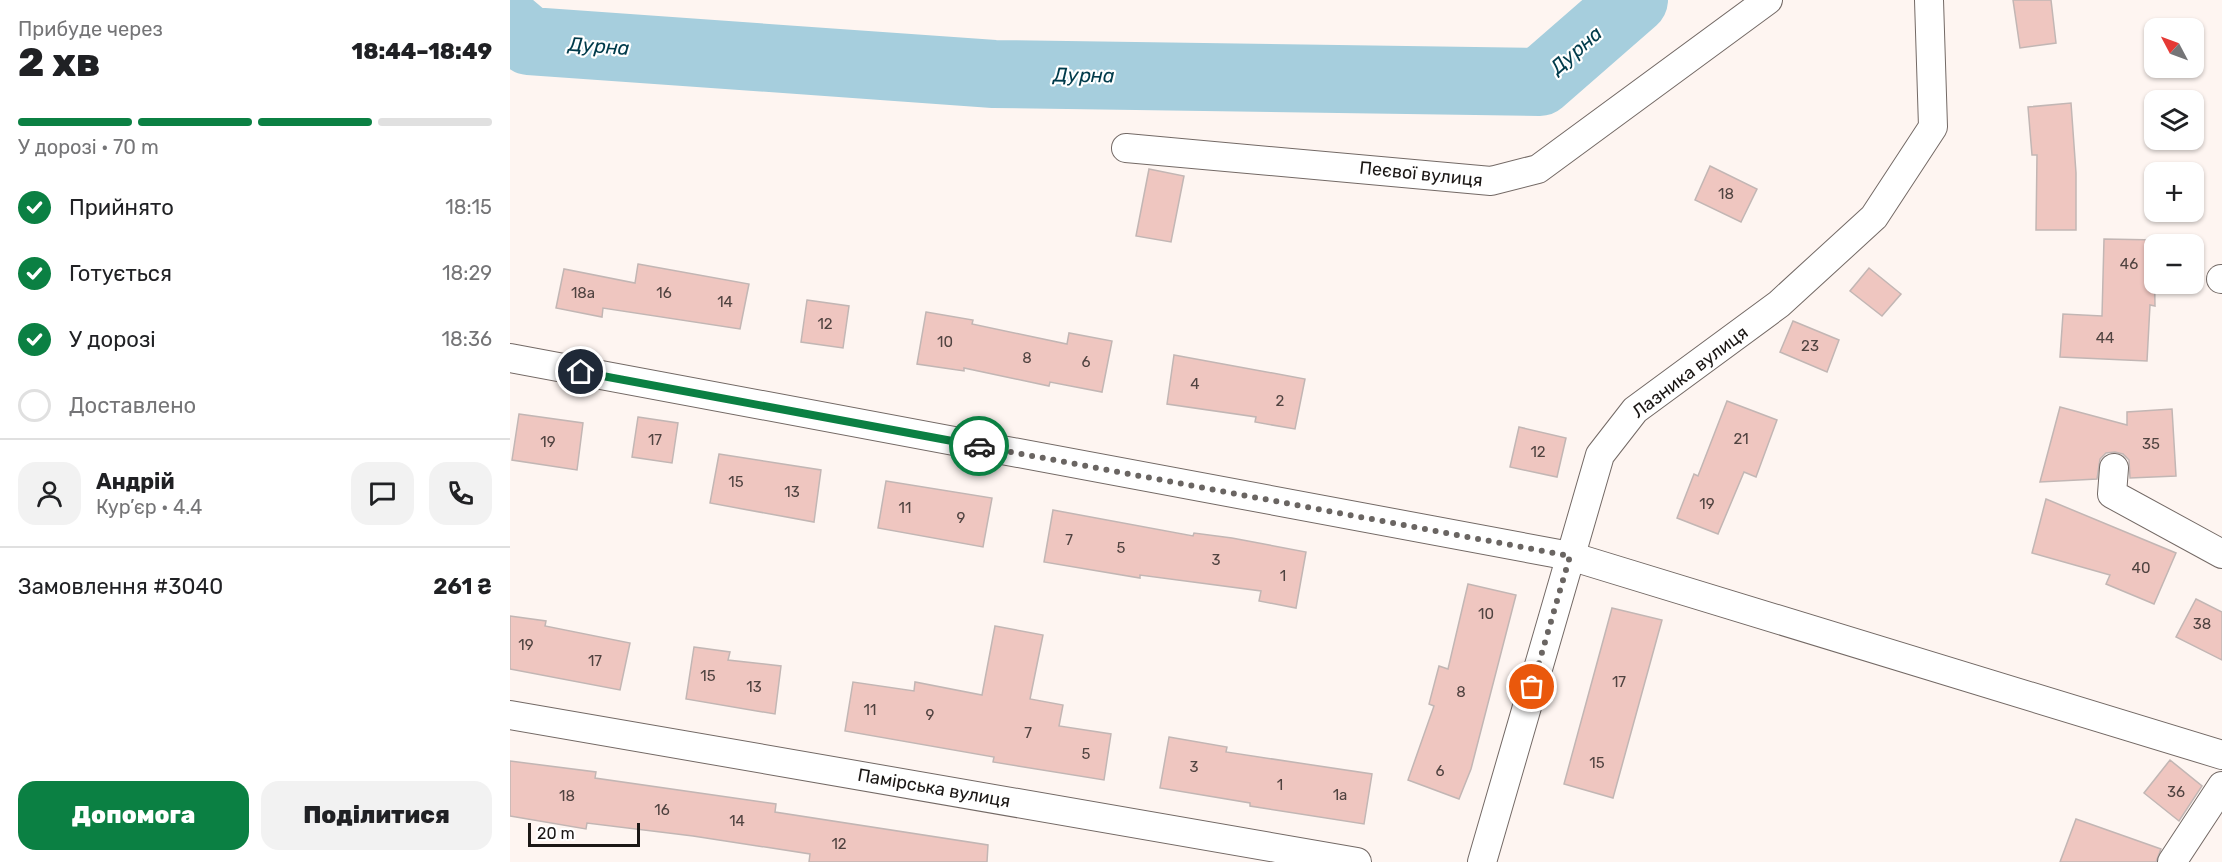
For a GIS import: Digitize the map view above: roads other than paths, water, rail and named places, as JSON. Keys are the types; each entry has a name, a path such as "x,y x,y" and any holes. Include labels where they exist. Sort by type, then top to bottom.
{"street":[{"name":"Пеєвої вулиця","path":"1126,148 1491,181 1538,169 1768,0"},
{"name":"Лазника вулиця","path":"1482,862 1600,455 1635,410 1779,304 1874,217 1933,127 1929,0"},
{"path":"510,358 1570,556 2222,755"},
{"path":"2114,468 2112,494 2222,554"},
{"name":"Памірська вулиця","path":"510,715 1357,862"},
{"path":"2172,862 2222,786"}],"waterway":[{"name":"Дурна","path":"510,25 529,41 994,74 1540,82 1634,0"}]}
